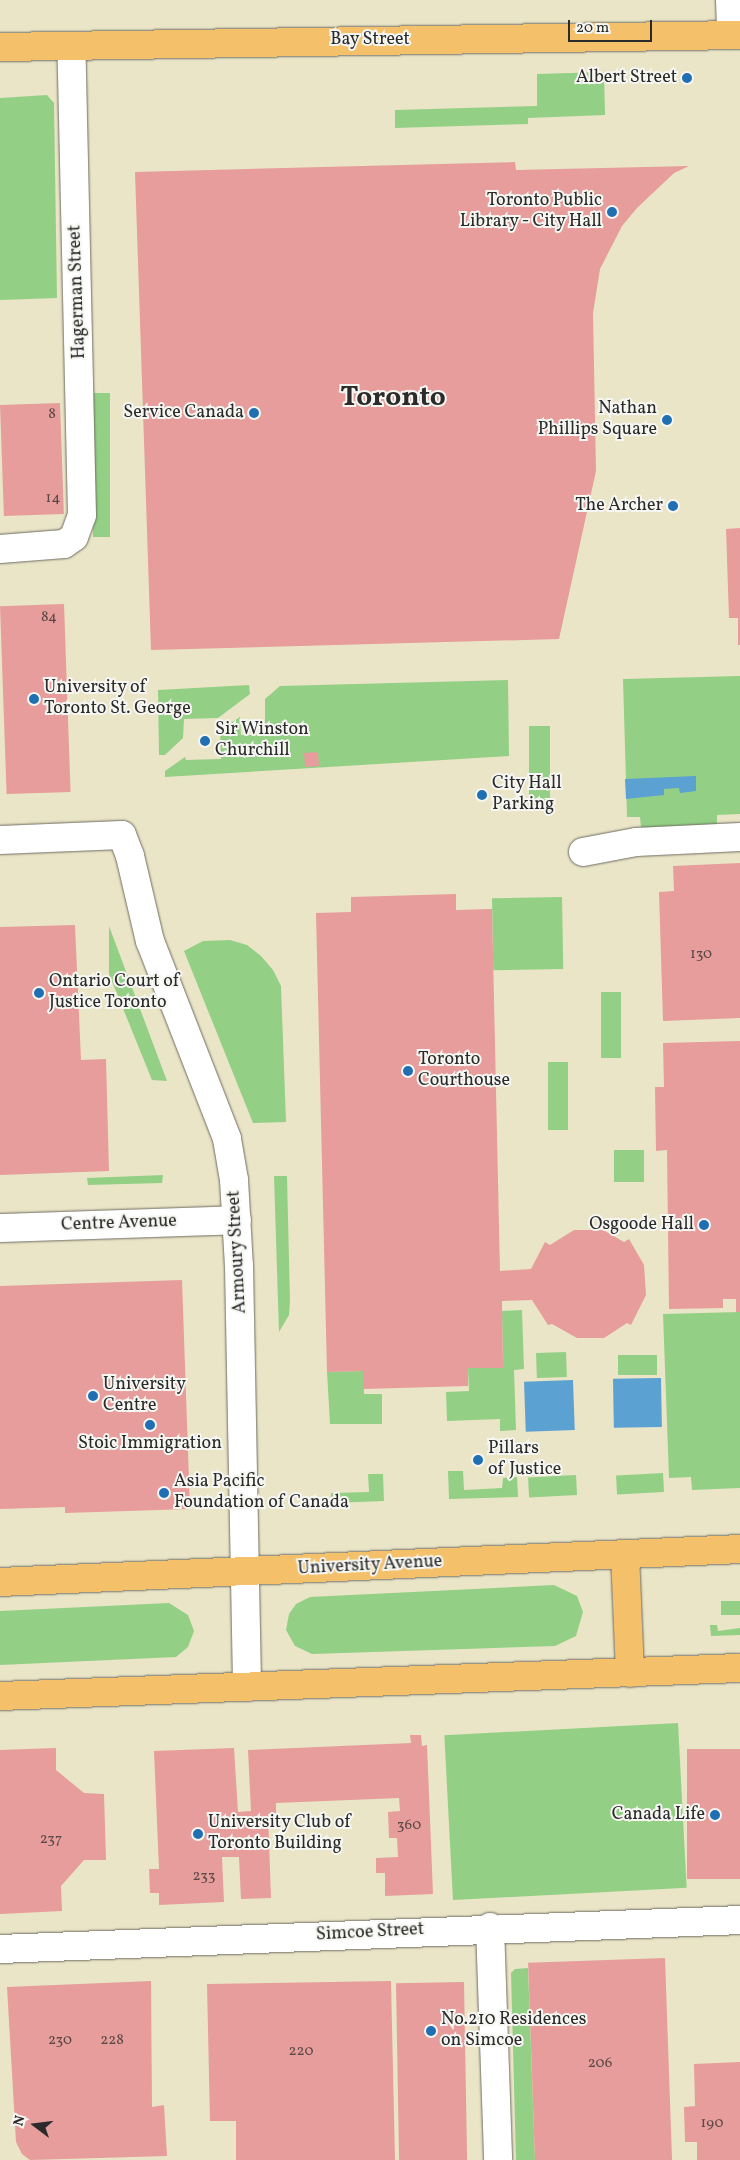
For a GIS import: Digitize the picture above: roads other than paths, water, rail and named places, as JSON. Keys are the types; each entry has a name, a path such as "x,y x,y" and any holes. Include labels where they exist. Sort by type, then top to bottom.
{"main road":[{"name":"Bay Street","path":"0,47 736,35"},
{"name":"University Avenue","path":"0,1582 740,1549"},
{"path":"625,1554 630,1673"},
{"path":"0,1696 740,1668"}],"street":[{"path":"730,0 736,35"},
{"name":"Hagerman Street","path":"0,550 56,546 74,537 82,516 71,46"},
{"name":"Armoury Street","path":"0,840 122,835 130,856 150,941 227,1139 237,1220 246,1687"},
{"path":"583,852 636,842 740,837"},
{"name":"Centre Avenue","path":"0,1228 237,1220"},
{"name":"Simcoe Street","path":"0,1948 490,1927 740,1920"},
{"path":"490,1927 498,2160"}],"water":[{"path":"696,776 696,791 680,793 679,788 664,789 664,795 626,799 625,779"},
{"path":"661,1378 662,1427 614,1428 613,1379"},
{"path":"573,1380 575,1430 526,1432 524,1382"}],"place":[{"name":"Albert Street","path":"687,78"},
{"name":"Toronto Public Library - City Hall","path":"612,212"},
{"name":"Service Canada","path":"254,413"},
{"name":"Nathan Phillips Square","path":"667,420"},
{"name":"The Archer","path":"673,506"},
{"name":"University of Toronto St. George","path":"34,699"},
{"name":"Sir Winston Churchill","path":"205,741"},
{"name":"City Hall Parking","path":"482,795"},
{"name":"Ontario Court of Justice Toronto","path":"39,993"},
{"name":"Toronto Courthouse","path":"408,1071"},
{"name":"Osgoode Hall","path":"704,1225"},
{"name":"University Centre","path":"93,1396"},
{"name":"Stoic Immigration","path":"150,1425"},
{"name":"Pillars of Justice","path":"478,1460"},
{"name":"Asia Pacific Foundation of Canada","path":"164,1493"},
{"name":"Canada Life","path":"715,1815"},
{"name":"University Club of Toronto Building","path":"198,1834"},
{"name":"No.210 Residences on Simcoe","path":"431,2031"}],"district":[{"name":"Toronto","path":"393,398"}]}
